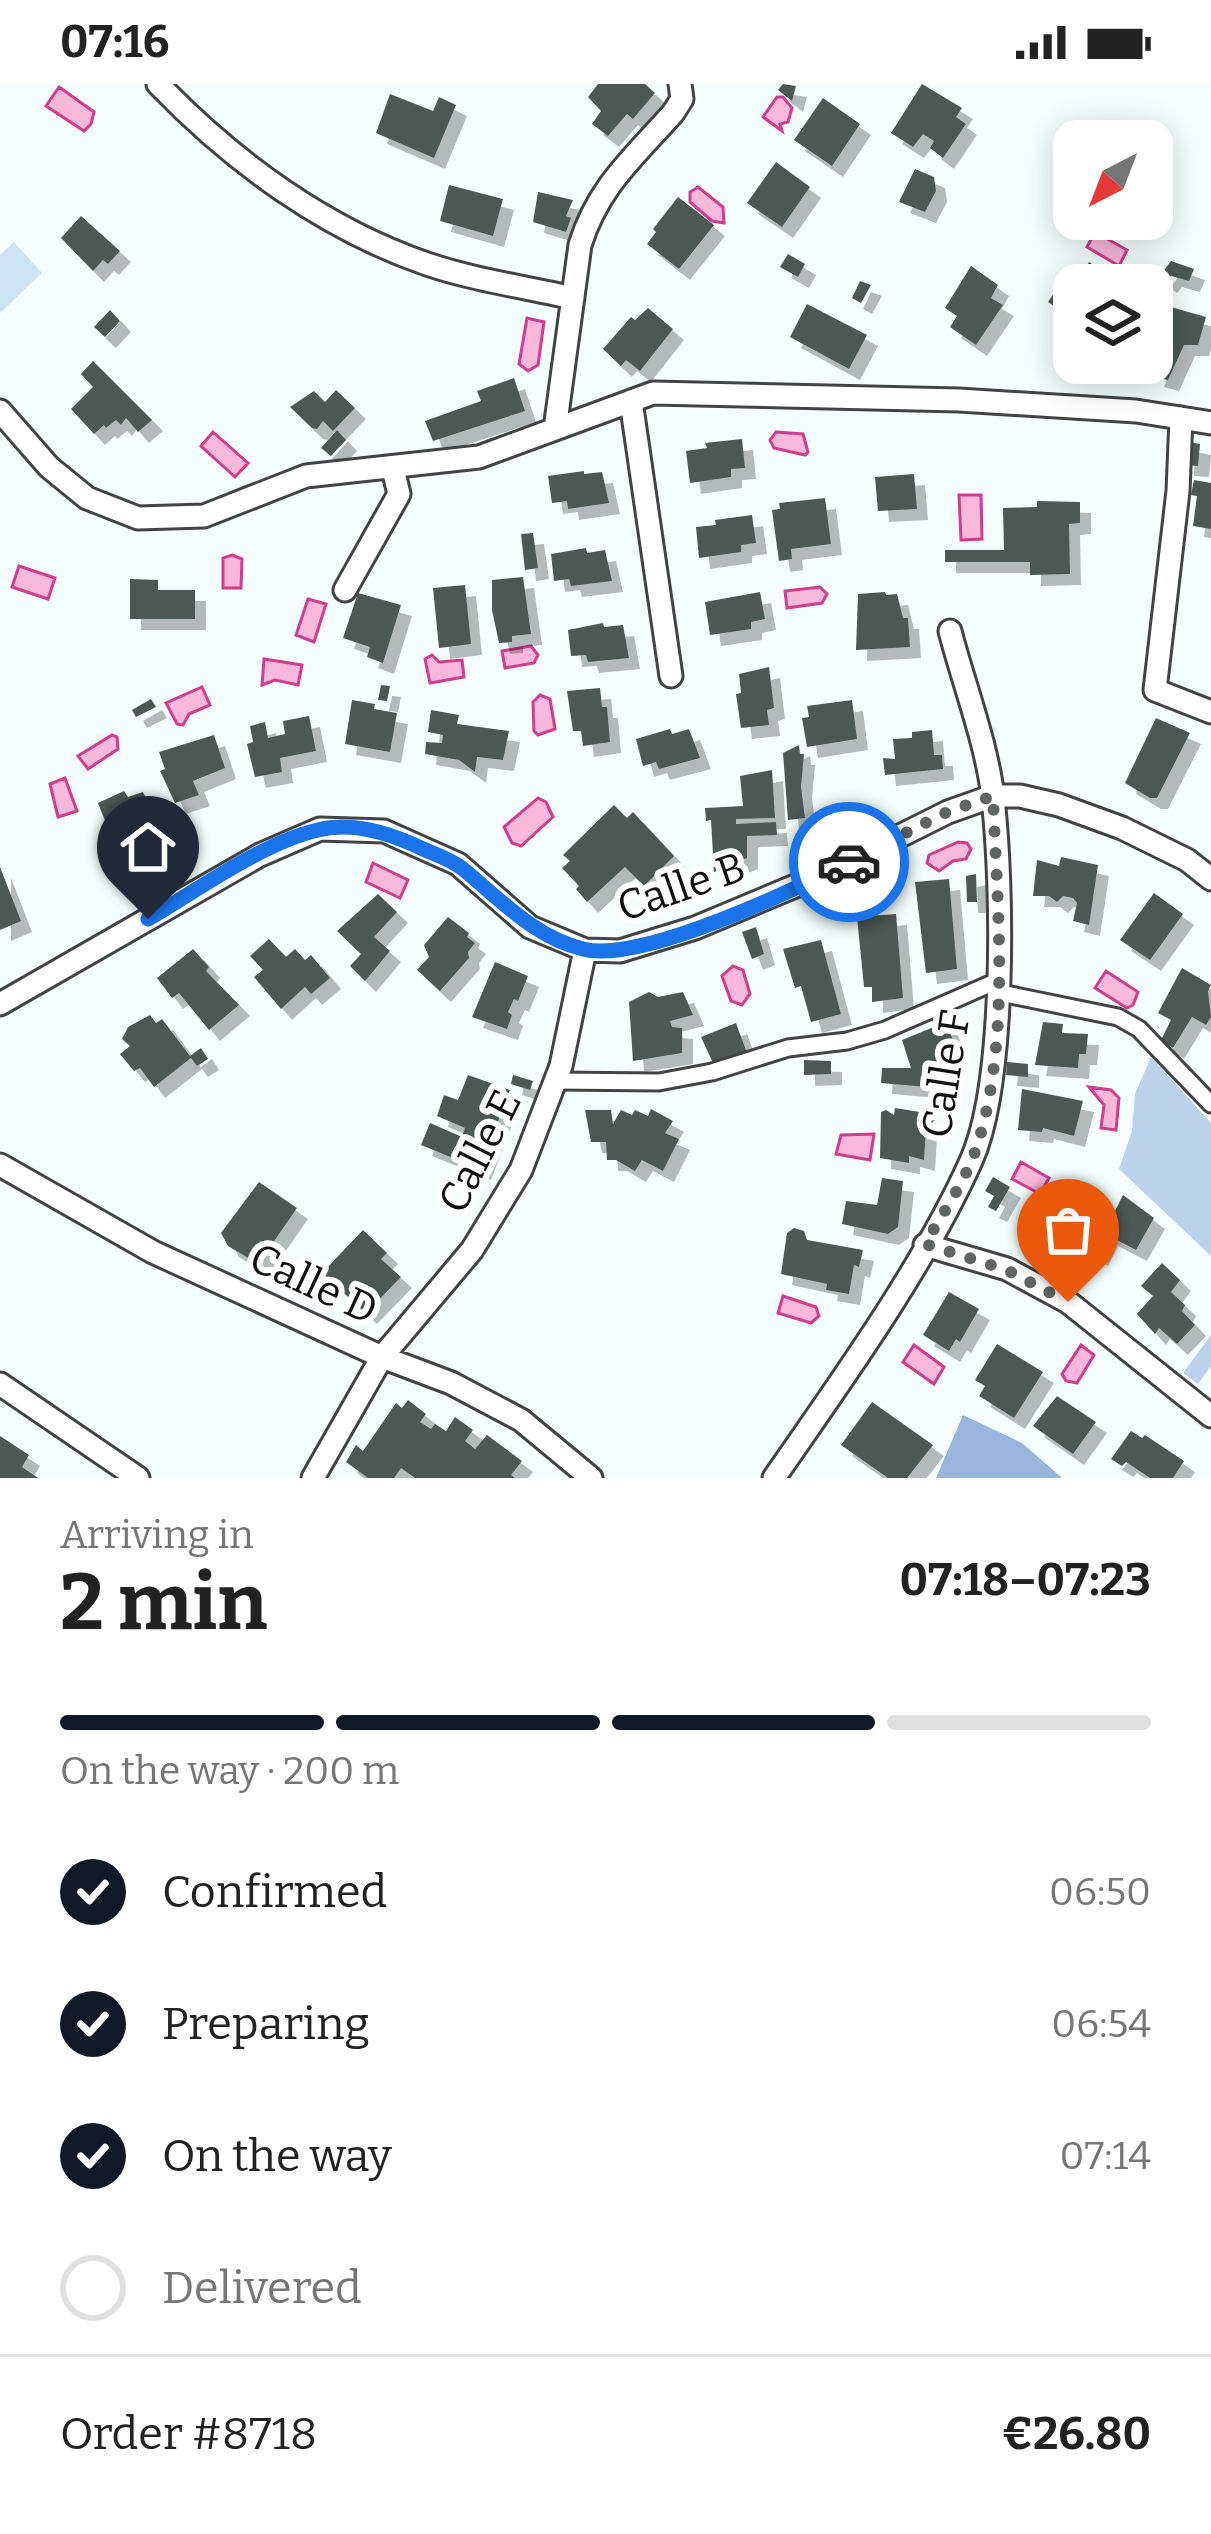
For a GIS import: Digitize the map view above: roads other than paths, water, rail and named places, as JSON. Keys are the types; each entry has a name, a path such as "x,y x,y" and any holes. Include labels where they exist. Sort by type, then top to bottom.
{"street":[{"path":"158,84 226,149 362,237 430,265 573,298"},
{"path":"555,429 580,245 598,198 682,99 680,84"},
{"path":"0,412 49,467 87,498 138,518 205,516 306,476 479,458 653,393 959,400 1136,411 1211,423"},
{"path":"631,401 671,676"},
{"path":"1181,418 1178,491 1155,690 1211,712"},
{"path":"345,590 400,494 393,469"},
{"name":"Calle F","path":"774,1478 854,1362 925,1244 972,1159 982,1125 996,1036 993,796 950,631"},
{"name":"Calle B","path":"0,1004 260,855 320,829 384,831 458,865 530,927 585,950 620,951 732,914 947,812 993,796 1020,796 1123,828 1187,860 1211,878"},
{"name":"Calle E","path":"313,1478 382,1357 472,1250 521,1170 556,1081 585,950"},
{"path":"556,1081 659,1082 712,1072 788,1048 847,1041 885,1030 996,987 1118,1017 1139,1029 1211,1104"},
{"name":"Calle D","path":"0,1166 153,1252 382,1357 452,1383 520,1420 591,1478"},
{"path":"925,1244 1007,1270 1068,1302 1211,1416"},
{"path":"0,1384 138,1478"}]}
